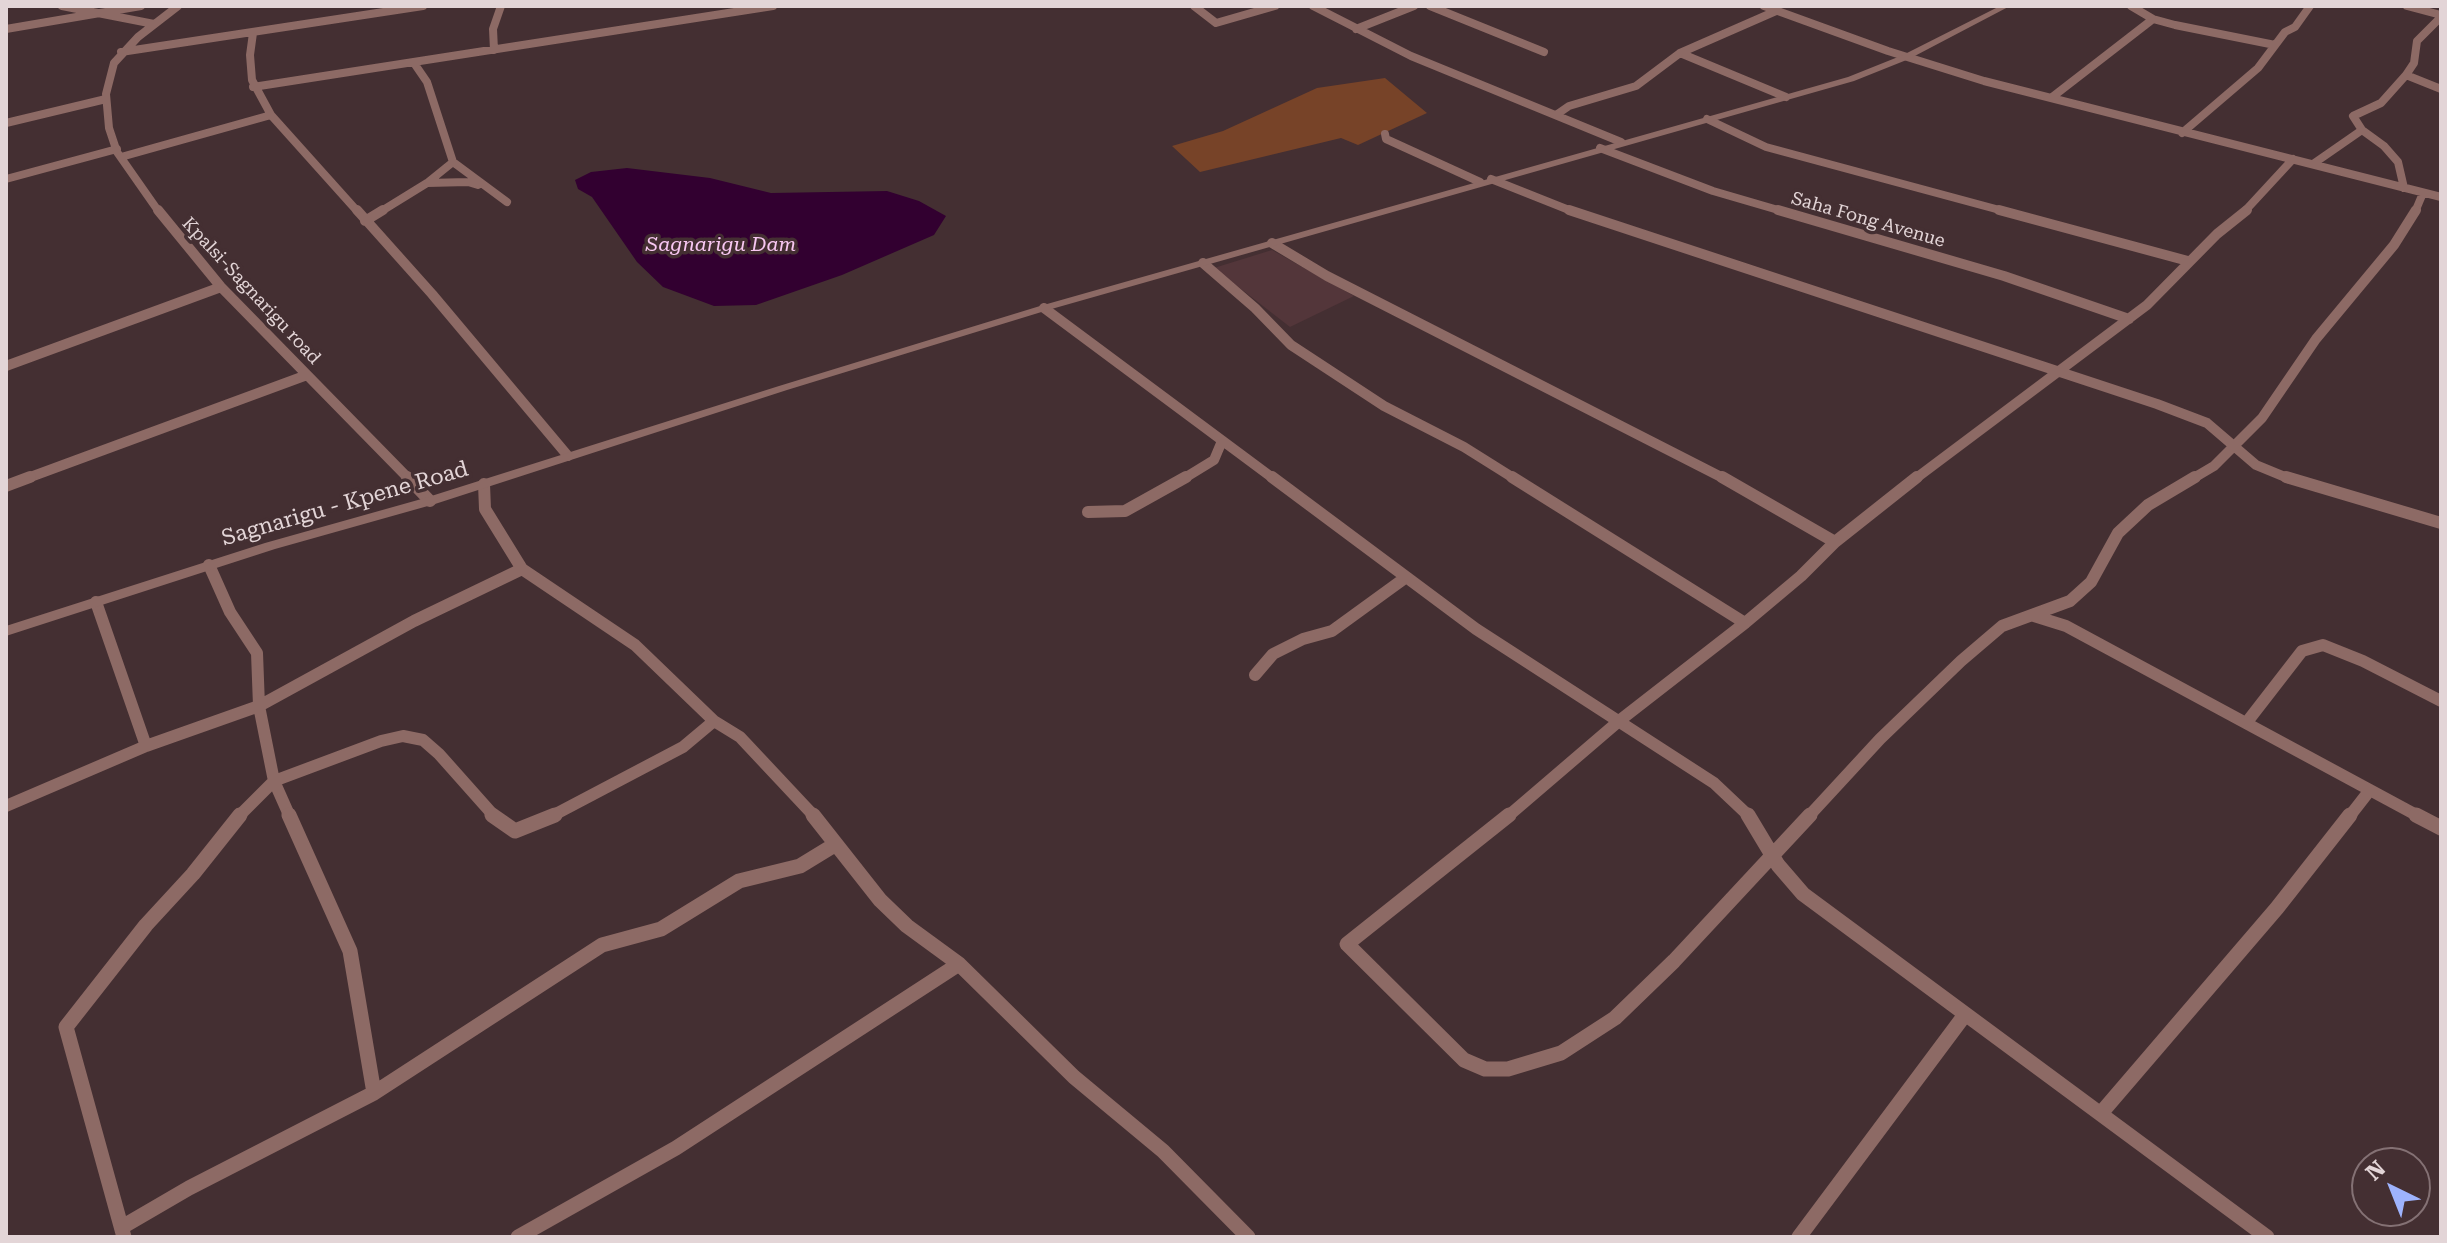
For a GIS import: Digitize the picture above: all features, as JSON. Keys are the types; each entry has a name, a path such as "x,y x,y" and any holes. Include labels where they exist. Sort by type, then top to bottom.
{"street":[{"path":"62,6 154,24"},
{"path":"6,29 141,6"},
{"name":"Kpalsi-Sagnarigu road","path":"178,6 121,52 110,73 106,99 109,128 119,153 174,233 221,287 430,501"},
{"path":"121,52 423,6"},
{"path":"494,50 493,29 501,6"},
{"path":"253,87 729,10 773,6"},
{"path":"1194,6 1216,23 1275,6"},
{"path":"1313,6 1411,56 1621,142"},
{"path":"1356,29 1414,6"},
{"path":"1430,6 1544,52"},
{"path":"1764,6 1906,57 2051,98 2441,197"},
{"name":"Sagnarigu - Kpene Road","path":"6,631 209,565 430,501 1044,308 1851,79 1906,57 2006,6"},
{"path":"2131,6 2153,19 2221,36 2275,45"},
{"path":"2182,133 2258,68 2285,32 2300,20 2310,6"},
{"path":"2404,188 2398,162 2384,146 2362,130 2353,116 2381,103 2406,75 2414,63 2417,41 2441,16 2407,6"},
{"path":"1556,115 1569,106 1636,86 1680,53 1776,11"},
{"path":"2051,98 2153,19"},
{"path":"253,33 250,55 253,87 271,115 432,294 568,456"},
{"path":"1680,53 1786,97"},
{"path":"414,63 427,82 453,162 507,202"},
{"path":"2406,75 2441,89"},
{"path":"6,123 106,99"},
{"path":"6,179 271,115"},
{"path":"1707,119 1766,147 2188,261"},
{"path":"2313,164 2362,130"},
{"path":"1385,134 1386,139 1486,181 1576,213 2194,417 2214,428 2256,465 2300,483 2441,523"},
{"name":"Saha Fong Avenue","path":"1600,148 1713,191 2004,276 2129,319"},
{"path":"2293,159 2253,205 2188,261 2129,319 1948,453 1835,542 1801,576 1745,623 1619,721 1518,808 1347,944 1464,1060 1485,1069 1508,1069 1561,1053 1593,1035 1674,961 1880,739 1961,661 2002,626 2070,601 2091,582 2118,533 2148,505 2214,466 2262,418 2316,339 2405,231 2423,193"},
{"path":"365,221 427,183 453,162"},
{"path":"427,183 468,182 485,187"},
{"path":"1272,243 1327,276 1422,325 1685,456 1835,542"},
{"path":"1203,263 1255,308 1291,345 1384,406 1464,447 1745,623"},
{"path":"6,366 221,287"},
{"path":"1044,308 1476,629 1696,770 1729,795 1750,817 1787,877 1803,894 1881,950 1964,1016 2018,1050 2102,1112 2267,1237"},
{"path":"6,486 307,375"},
{"path":"1088,512 1125,511 1153,497 1214,460 1222,441"},
{"path":"484,484 485,509 522,569 635,645 714,721 740,737 773,775 793,792 907,926 959,964 1074,1077 1163,1151 1248,1237"},
{"path":"209,565 230,612 257,653 259,706 274,781 350,951 374,1093"},
{"path":"6,806 146,746 259,706 365,647 522,569"},
{"path":"1255,675 1273,654 1303,639 1332,631 1405,578"},
{"path":"96,602 146,746"},
{"path":"2034,616 2066,626 2441,828"},
{"path":"2247,722 2302,651 2323,645 2363,661 2441,701"},
{"path":"714,721 683,747 646,764 564,811 515,831 488,812 465,789 439,754 423,740 403,736 369,744 274,781 238,817 193,874 146,925 66,1027 123,1232 189,1188 374,1093 602,945 661,929 739,881 800,866 836,844"},
{"path":"2102,1112 2277,908 2370,790"},
{"path":"518,1237 689,1140 959,964"},
{"path":"1799,1237 1964,1016"}],"shaded area":[{"path":"1385,78 1427,113 1358,145 1341,138 1200,172 1172,146 1223,131 1317,88"},
{"path":"1272,250 1354,296 1290,327 1214,268"}],"water":[{"name":"Sagnarigu Dam","path":"627,168 710,178 771,193 887,191 919,201 946,216 934,235 842,275 756,305 714,306 663,287 637,262 592,197 578,189 575,180 591,172"}]}
